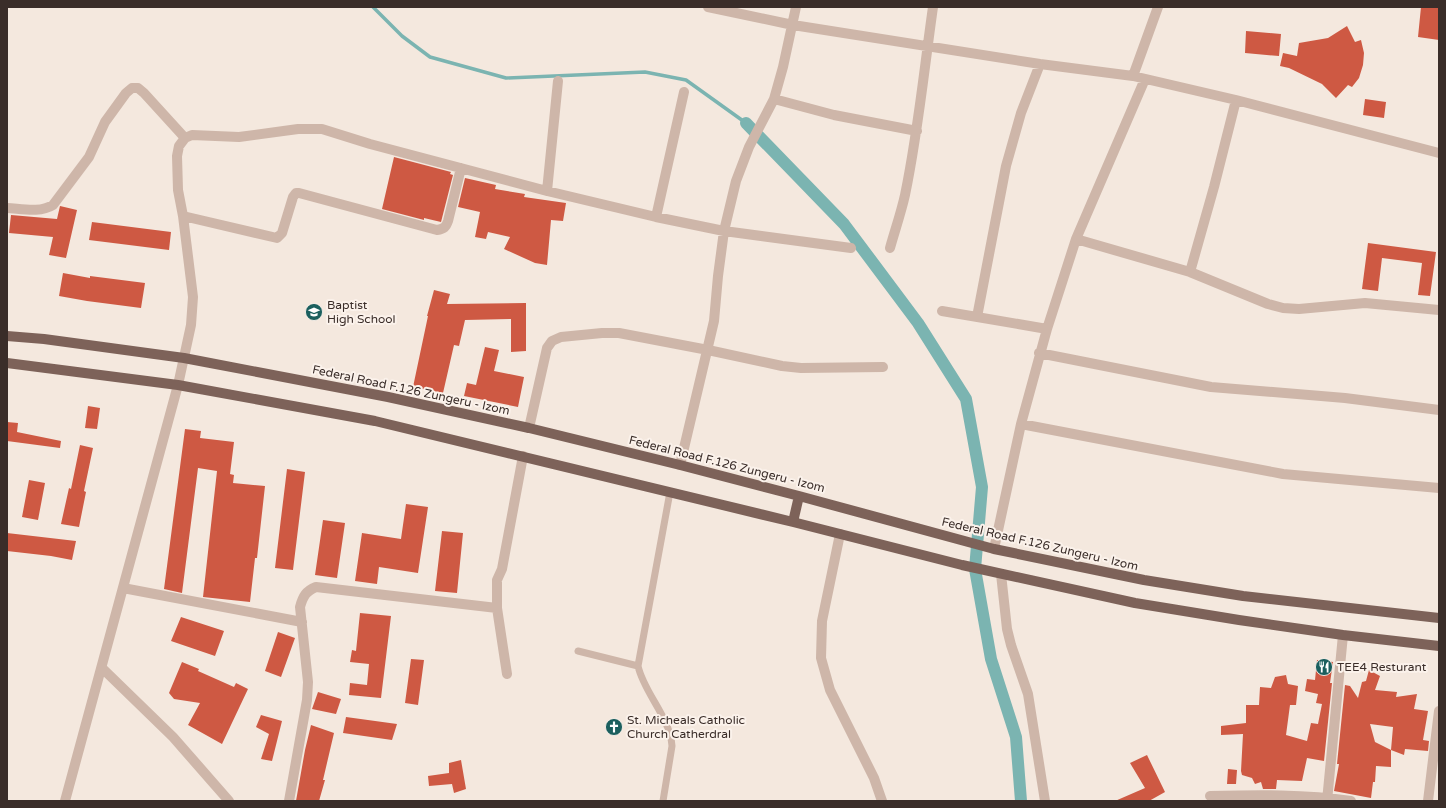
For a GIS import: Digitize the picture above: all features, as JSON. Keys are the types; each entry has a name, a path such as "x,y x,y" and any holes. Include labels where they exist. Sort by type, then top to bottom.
{"main road":[{"name":"Federal Road F.126 Zungeru - Izom","path":"7,336 44,339 184,358 388,397 529,428 799,496 966,542 1144,580 1235,595 1439,618"},
{"path":"7,363 178,385 375,420 793,522 962,565 1135,603 1343,635 1439,646"},
{"path":"793,522 799,496"}],"street":[{"path":"708,7 793,25 1040,64 1133,76 1236,100 1439,153"},
{"path":"680,466 714,322 724,231 738,172 774,99 793,25 796,7"},
{"path":"890,248 905,196 917,131 932,7"},
{"path":"1133,76 1158,7"},
{"path":"977,318 1006,166 1021,113 1040,64"},
{"path":"991,548 1039,353 1076,239 1144,79"},
{"path":"547,191 558,81"},
{"path":"7,208 40,210 53,205 89,157 106,122 126,93 132,88 138,88 144,93 185,138"},
{"path":"656,217 684,92"},
{"path":"774,99 834,115 917,131"},
{"path":"1190,272 1214,187 1236,100"},
{"path":"66,801 178,385 191,325 193,297 183,216 178,190 177,156 179,146 185,138 192,135 239,137 298,129 322,129 370,144 547,191 656,217 724,231 851,248"},
{"path":"183,216 277,238 282,233 293,197 296,193 299,193 441,230 446,227 448,221 461,168"},
{"path":"1076,239 1190,272 1268,304 1283,308 1299,309 1365,303 1439,310"},
{"path":"942,311 1047,329"},
{"path":"529,428 547,348 552,340 568,336 619,333 782,366 801,368 883,367"},
{"path":"1039,353 1211,387 1345,398 1439,410"},
{"path":"1021,424 1283,474 1439,488"},
{"path":"507,674 497,608 497,580 502,569 523,456"},
{"path":"840,534 822,621 821,658 830,690 874,778 882,801"},
{"path":"998,573 1007,629 1028,694 1045,801"},
{"path":"289,801 307,700 308,682 300,607 302,598 308,590 316,587 497,608"},
{"path":"123,588 302,622"},
{"path":"1327,799 1343,635"},
{"path":"102,668 173,737 229,801"},
{"path":"1428,801 1439,711"},
{"path":"1210,796 1264,795 1351,801"}],"lane":[{"path":"663,801 672,738 638,666 670,492"},
{"path":"578,651 638,666"}],"building":[{"path":"1421,7 1439,7 1439,40 1418,37"},
{"path":"1347,26 1355,42 1361,40 1364,53 1363,65 1359,78 1352,87 1348,85 1336,98 1322,84 1289,68 1280,66 1283,53 1297,56 1299,43 1328,38"},
{"path":"1246,31 1281,34 1279,56 1245,53"},
{"path":"1365,99 1386,102 1384,118 1363,115"},
{"path":"394,157 451,172 450,174 453,175 441,222 424,218 424,220 382,209"},
{"path":"465,178 496,185 495,189 525,194 524,197 566,203 563,221 551,220 547,265 535,263 504,249 510,237 488,232 486,239 475,237 480,212 458,207"},
{"path":"60,206 77,210 66,258 49,255 53,237 9,233 11,215 57,219"},
{"path":"92,222 171,232 169,250 89,240"},
{"path":"1368,243 1436,252 1430,296 1418,295 1422,263 1382,258 1378,291 1362,289"},
{"path":"63,273 90,278 90,276 145,283 141,308 59,296"},
{"path":"434,290 450,294 447,304 526,303 526,351 511,352 511,319 465,320 459,346 454,345 443,393 413,387 427,316"},
{"path":"485,347 499,350 494,371 524,377 518,407 464,396 467,383 476,385"},
{"path":"88,406 100,408 97,429 85,428"},
{"path":"7,422 18,423 17,432 61,441 60,448 7,441"},
{"path":"185,429 201,431 200,438 234,442 230,474 234,475 233,483 265,486 257,558 255,558 250,602 203,597 217,471 198,468 182,593 164,589"},
{"path":"80,445 93,448 84,491 86,492 79,527 61,524 69,488 71,489"},
{"path":"287,469 305,472 293,570 275,568"},
{"path":"29,480 45,483 38,520 22,517"},
{"path":"406,504 428,507 418,573 379,567 377,584 355,581 362,533 401,539"},
{"path":"323,520 345,523 337,578 315,575"},
{"path":"442,531 463,533 457,593 435,591"},
{"path":"7,533 76,541 72,560 7,551"},
{"path":"360,613 391,616 381,698 349,695 350,683 367,685 369,664 350,662 352,650 356,651"},
{"path":"181,617 224,631 215,656 171,641"},
{"path":"278,632 295,638 281,677 265,671"},
{"path":"411,659 424,660 418,705 405,703"},
{"path":"1317,660 1333,662 1324,761 1307,758 1302,781 1277,780 1276,789 1263,789 1261,782 1255,784 1252,778 1242,775 1243,734 1221,735 1221,726 1246,723 1246,705 1259,705 1260,687 1271,688 1275,677 1286,675 1288,684 1298,686 1296,705 1290,705 1286,735 1307,741 1311,723 1318,724 1322,704 1316,703 1318,694 1305,691 1307,679 1315,680"},
{"path":"182,662 234,687 236,683 248,689 222,744 188,725 200,703 174,699 169,693"},
{"path":"1369,670 1380,676 1375,690 1397,692 1396,697 1417,694 1414,709 1428,711 1423,740 1429,741 1428,751 1405,749 1404,755 1391,750 1391,767 1376,766 1375,782 1373,782 1371,798 1334,791 1339,764 1337,764 1345,685 1350,686 1358,698 1362,682 1366,681","holes":["1370,724 1393,727 1391,750 1375,742"]},
{"path":"318,692 341,699 336,714 312,709"},
{"path":"261,715 282,721 272,761 261,759 269,734 256,727"},
{"path":"346,717 397,724 392,740 343,733"},
{"path":"311,725 334,733 323,780 325,780 319,801 296,801 305,750"},
{"path":"1147,755 1165,792 1149,801 1115,801 1145,788 1130,763"},
{"path":"461,760 466,789 454,793 452,784 429,786 428,776 449,773 449,763"},
{"path":"1228,769 1237,770 1236,784 1227,784"}],"waterway":[{"path":"373,7 402,36 430,57 506,78 645,72 686,80 746,123"},
{"path":"746,123 844,224 918,323 966,399 982,487 975,569 991,659 1016,737 1021,801"}],"place":[{"name":"Baptist High School","path":"314,312"},
{"name":"TEE4 Resturant","path":"1324,667"},
{"name":"St. Micheals Catholic Church Catherdral","path":"614,727"}]}
